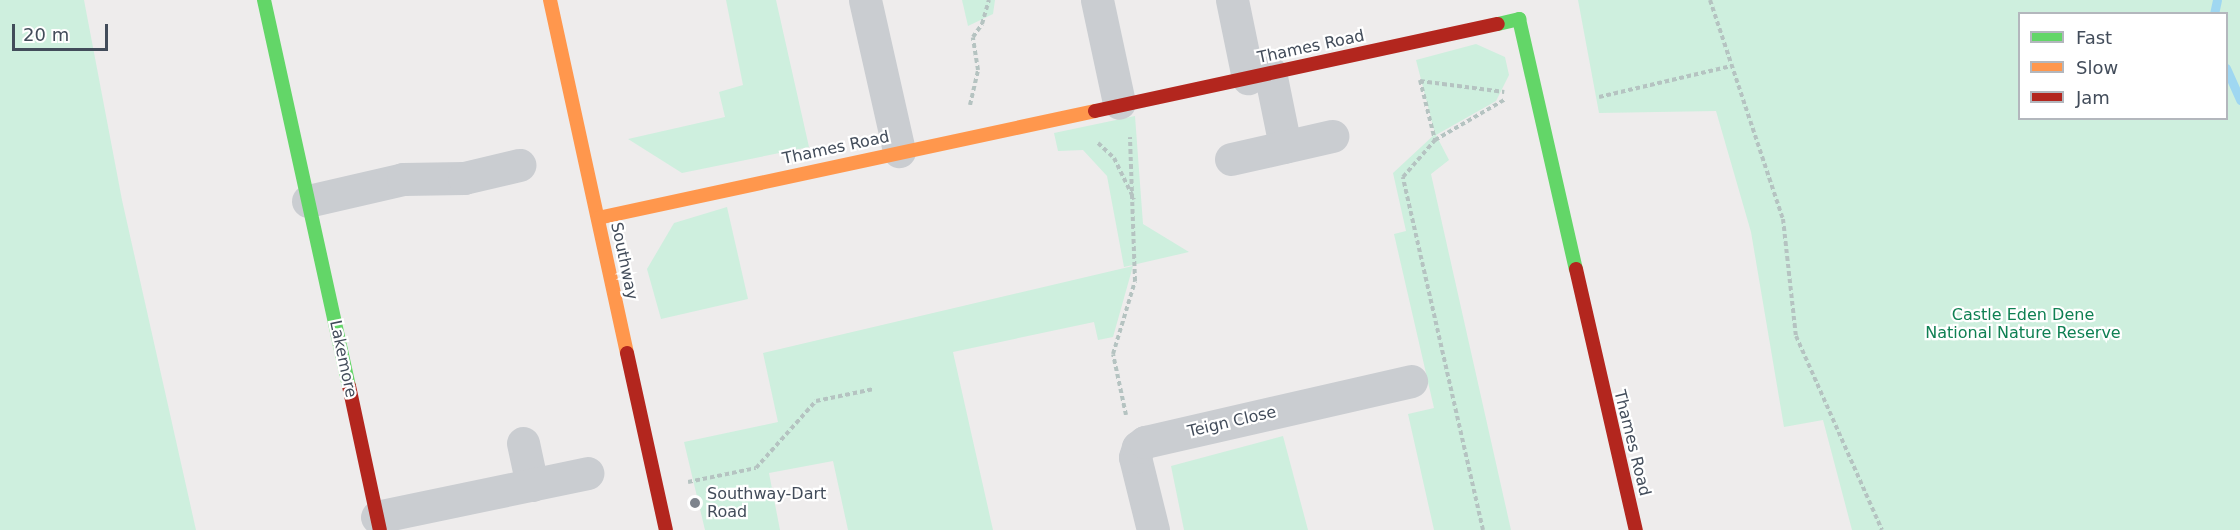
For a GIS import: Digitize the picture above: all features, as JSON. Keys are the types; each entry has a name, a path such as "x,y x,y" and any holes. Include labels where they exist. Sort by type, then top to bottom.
{"street":[{"name":"Lakemore","path":"264,0 378,524 587,473"},
{"name":"Southway","path":"550,0 666,530"},
{"path":"865,0 899,151"},
{"path":"1097,0 1119,103"},
{"path":"1232,0 1285,146"},
{"name":"Thames Road","path":"598,218 1119,103 1519,19 1636,530"},
{"path":"1231,159 1332,136"},
{"path":"308,201 403,179 464,178 519,165"},
{"name":"Teign Close","path":"1138,447 1157,439 1411,381"},
{"path":"523,443 532,485"},
{"path":"1138,447 1135,457 1153,530"}],"path":[{"path":"969,109 978,70 973,37 982,24 989,0"},
{"path":"1710,0 1783,219 1796,336 1882,530"},
{"path":"1599,97 1731,66"},
{"path":"1418,73 1435,140"},
{"path":"1420,81 1516,93 1537,101"},
{"path":"1483,530 1403,177 1435,140 1516,93"},
{"path":"1119,103 1129,121 1135,203 1135,281 1113,354 1124,411 1138,447"},
{"path":"1093,137 1114,159 1135,203"},
{"path":"680,484 756,468 816,401 874,389"}],"green space":[{"path":"0,0 84,0 122,200 196,530 0,530"},
{"path":"726,0 776,0 809,147 682,173 628,139 725,117 719,92 743,85"},
{"path":"962,0 995,0 993,14 968,26"},
{"name":"Castle Eden Dene National Nature Reserve","path":"1578,0 2240,0 2240,530 1852,530 1823,420 1784,427 1751,232 1716,111 1599,113"},
{"path":"1476,44 1505,57 1509,75 1496,101 1436,135 1449,160 1431,174 1511,530 1434,530 1408,414 1434,408 1394,234 1406,231 1393,173 1435,134 1416,60"},
{"path":"1135,116 1143,224 1189,252 1124,267 1107,176 1083,150 1058,151 1054,133"},
{"path":"727,207 748,299 661,319 647,269 674,223"},
{"path":"1133,266 1113,337 1098,340 1094,322 953,352 993,530 848,530 833,461 769,473 780,530 705,530 684,442 778,422 763,353"},
{"path":"1283,436 1308,530 1184,530 1171,466"}],"waterway":[{"path":"2214,12 2217,0"},
{"path":"2228,73 2240,100"}],"traffic: fast":[{"path":"264,0 349,386"},
{"path":"1498,24 1519,19 1576,269"}],"traffic: slow":[{"path":"550,0 627,353"},
{"path":"598,218 1095,111"}],"traffic: jam":[{"path":"1095,111 1498,24"},
{"path":"1576,269 1636,530"},
{"path":"627,353 666,530"},
{"path":"349,386 380,530"}],"place":[{"name":"Southway-Dart Road","path":"695,503"}]}
